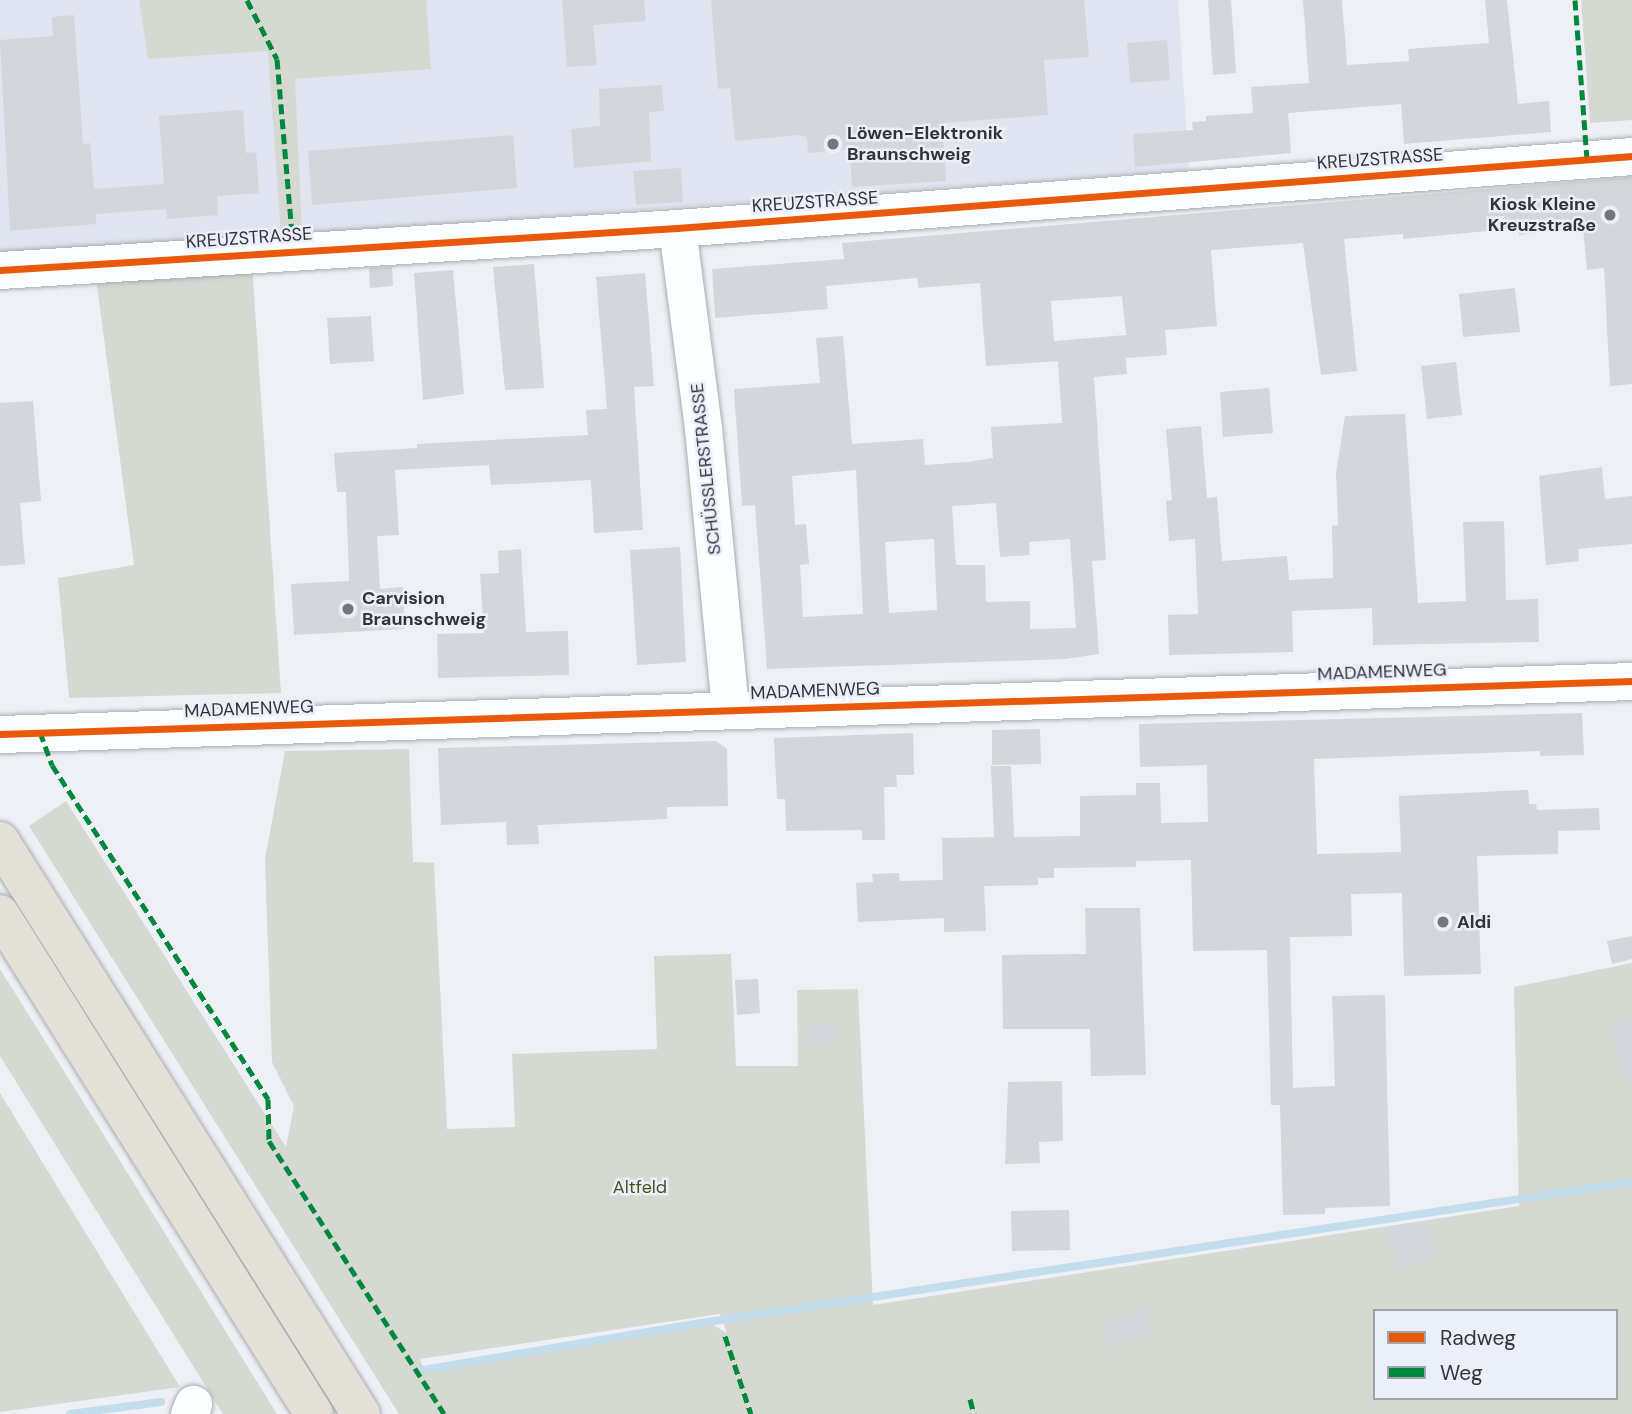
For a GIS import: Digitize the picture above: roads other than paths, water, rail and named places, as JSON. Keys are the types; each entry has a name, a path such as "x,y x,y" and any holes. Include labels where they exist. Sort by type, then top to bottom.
{"highway":[{"path":"5,850 360,1414"},
{"path":"0,914 314,1414"}],"street":[{"name":"KREUZSTRASSE","path":"0,270 677,228 1632,156"},
{"name":"SCHÜSSLERSTRASSE","path":"677,228 703,428 730,710"},
{"name":"MADAMENWEG","path":"0,734 1632,681"}],"waterway":[{"path":"423,1370 708,1322 1632,1182"},
{"path":"70,1414 161,1402"}],"place":[{"name":"Löwen-Elektronik Braunschweig","path":"833,144"},
{"name":"Kiosk Kleine Kreuzstraße","path":"1610,215"},
{"name":"Carvision Braunschweig","path":"348,609"},
{"name":"Aldi","path":"1443,922"}],"park label":[{"name":"Altfeld","path":"640,1187"}]}
